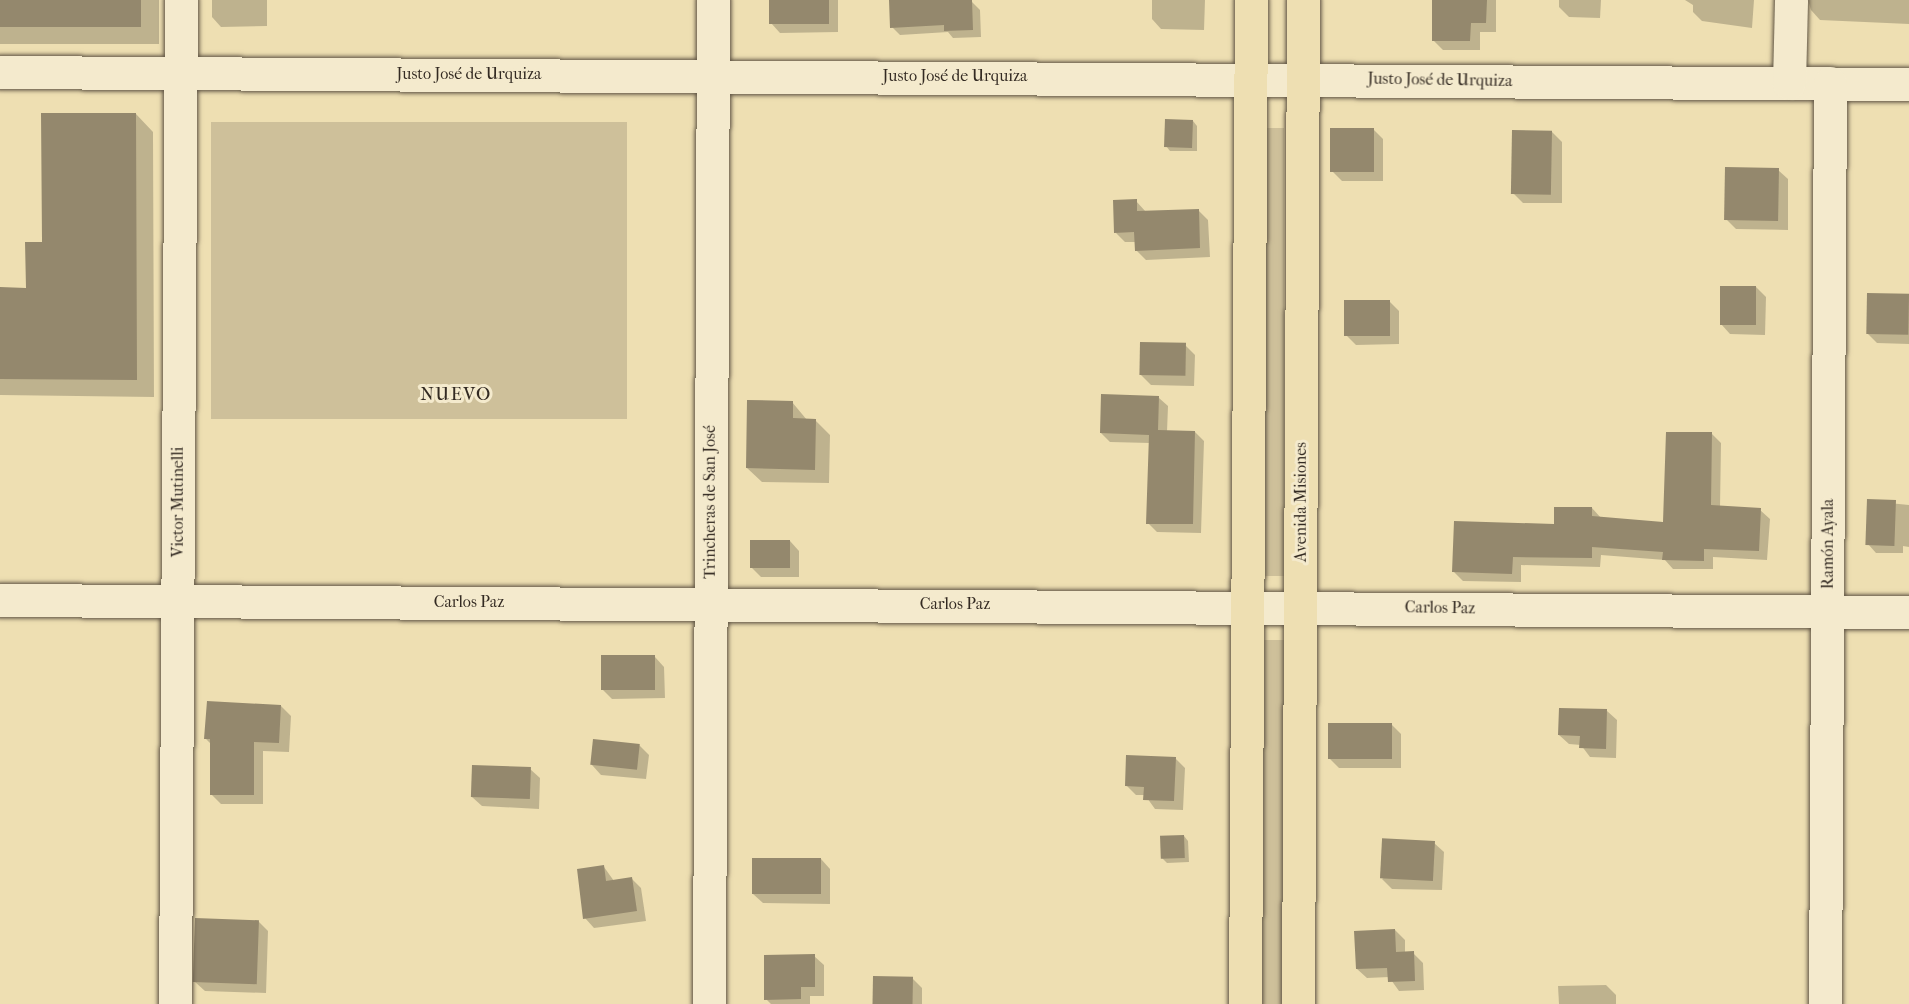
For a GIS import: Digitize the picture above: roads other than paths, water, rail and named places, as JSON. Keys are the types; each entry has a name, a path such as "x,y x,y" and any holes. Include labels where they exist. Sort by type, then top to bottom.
{"main road":[{"path":"1245,1004 1251,0"},
{"name":"Avenida Misiones","path":"1298,1004 1303,0"}],"street":[{"name":"Victor Mutinelli","path":"175,1004 181,0"},
{"name":"Trincheras de San José","path":"709,1004 713,0"},
{"path":"1789,83 1791,0"},
{"name":"Justo José de Urquiza","path":"0,72 712,74 1909,84"},
{"name":"Ramón Ayala","path":"1825,1004 1830,83"},
{"name":"Carlos Paz","path":"0,600 710,602 1909,612"}],"district":[{"name":"NUEVO","path":"456,395"}]}
